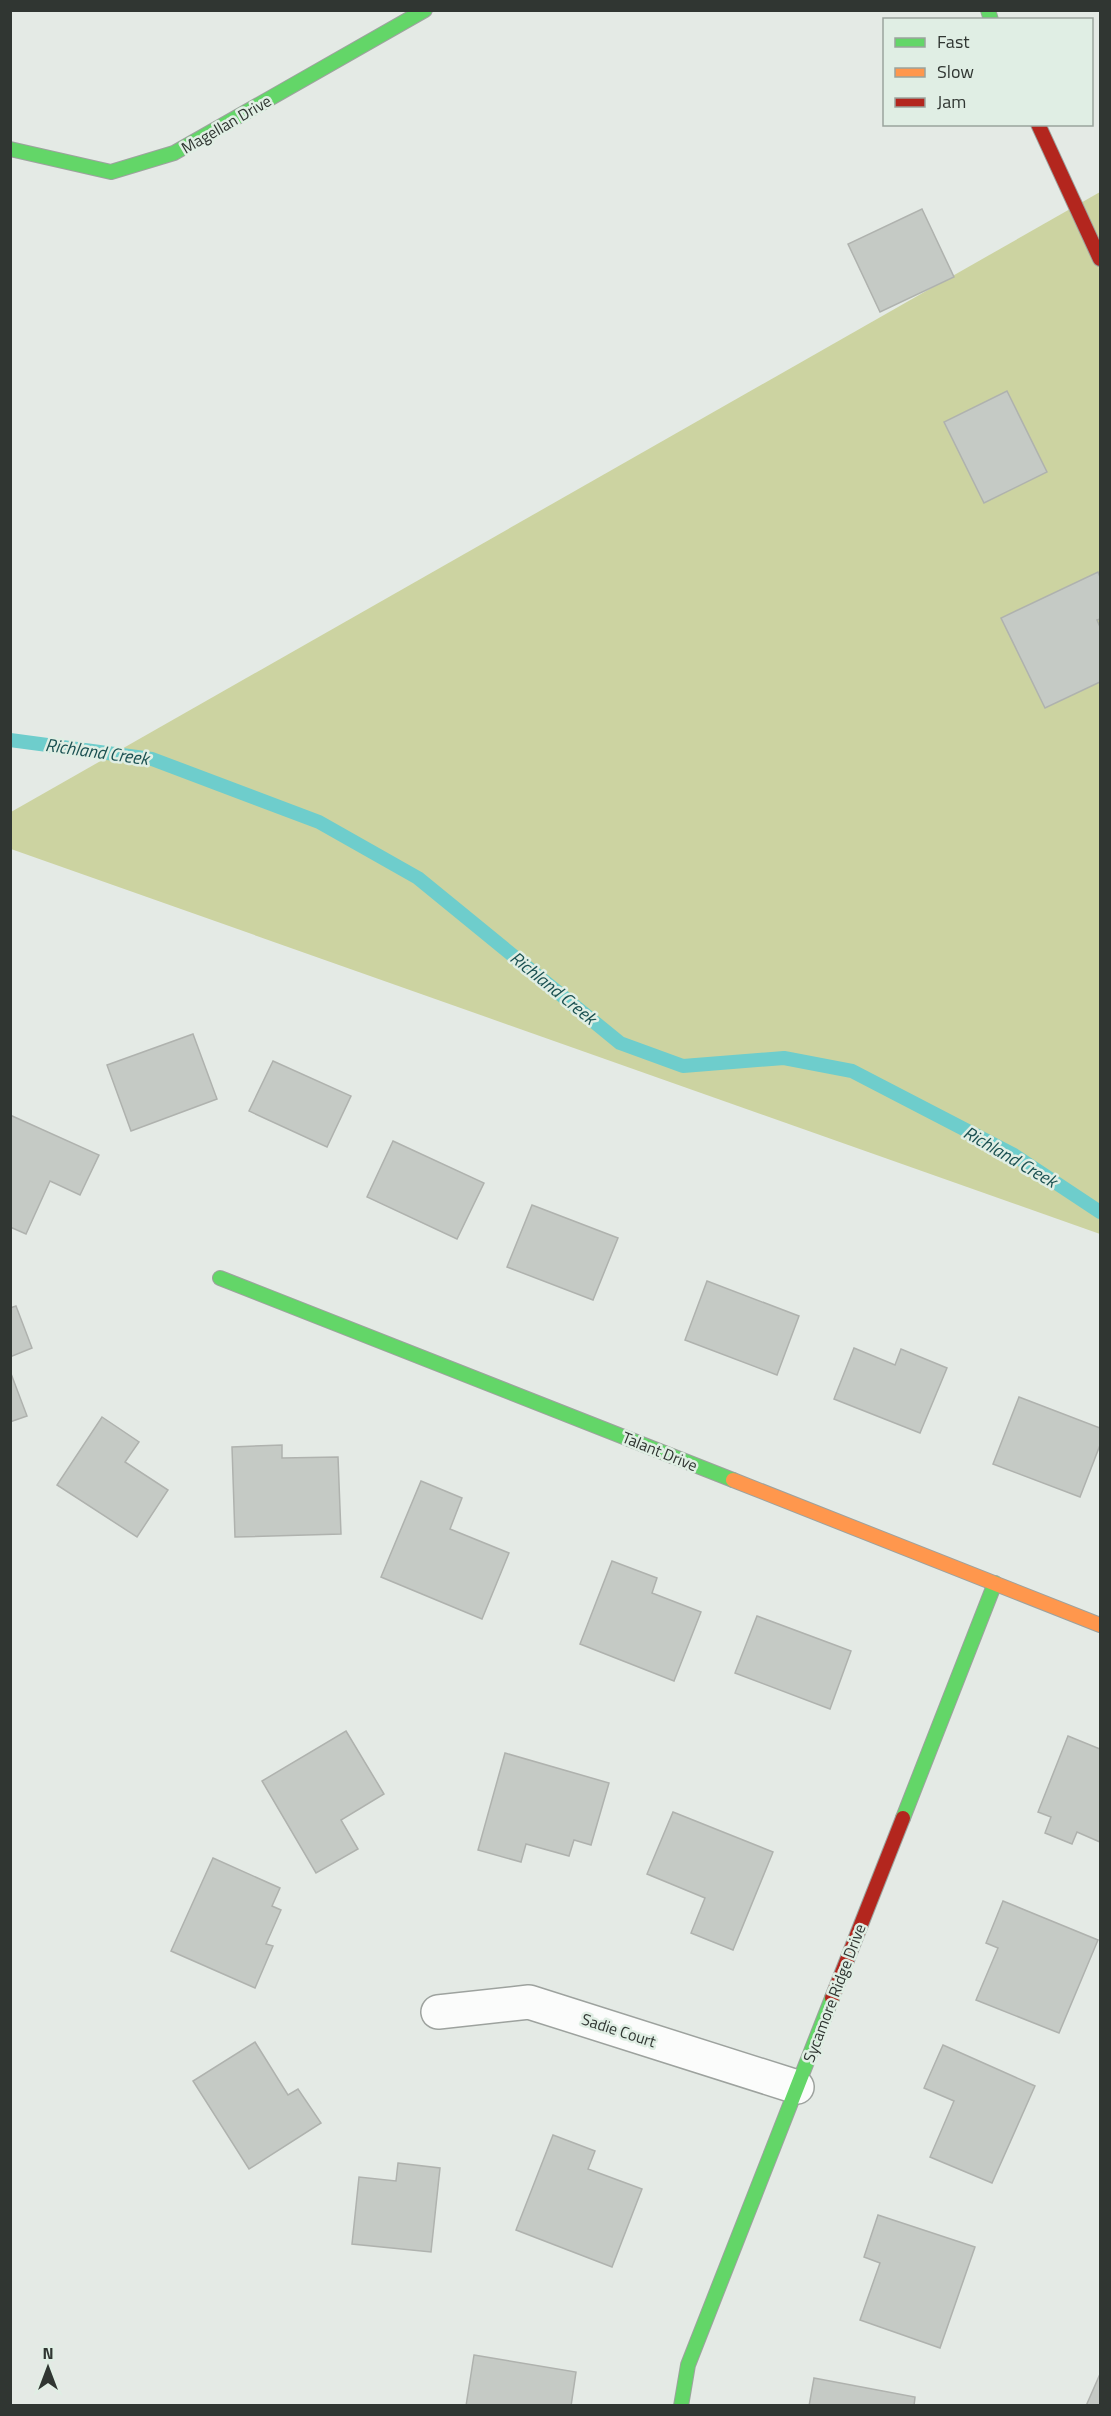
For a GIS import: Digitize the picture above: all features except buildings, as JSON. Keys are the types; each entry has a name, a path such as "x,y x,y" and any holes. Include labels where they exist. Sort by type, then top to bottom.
{"street":[{"name":"Magellan Drive","path":"10,149 111,172 174,153 425,10"},
{"path":"1039,126 1101,259"},
{"name":"Talant Drive","path":"220,1278 1101,1625"},
{"name":"Sycamore Ridge Drive","path":"681,2406 688,2365 995,1583"},
{"name":"Sadie Court","path":"438,2012 530,2002 797,2087"}],"green space":[{"path":"1100,192 1100,1234 11,849 11,812"}],"waterway":[{"name":"Richland Creek","path":"10,740 152,759 319,822 418,878 620,1043 683,1066 784,1058 852,1071 1014,1155 1100,1212"}],"traffic: fast":[{"path":"10,149 111,172 174,153 425,10"},
{"path":"988,10 990,18"},
{"path":"220,1278 733,1480"},
{"path":"903,1818 995,1583"},
{"path":"681,2406 688,2365 832,1998"}],"traffic: slow":[{"path":"733,1480 1100,1625"}],"traffic: jam":[{"path":"1039,126 1100,259"},
{"path":"832,1998 903,1818"}]}
